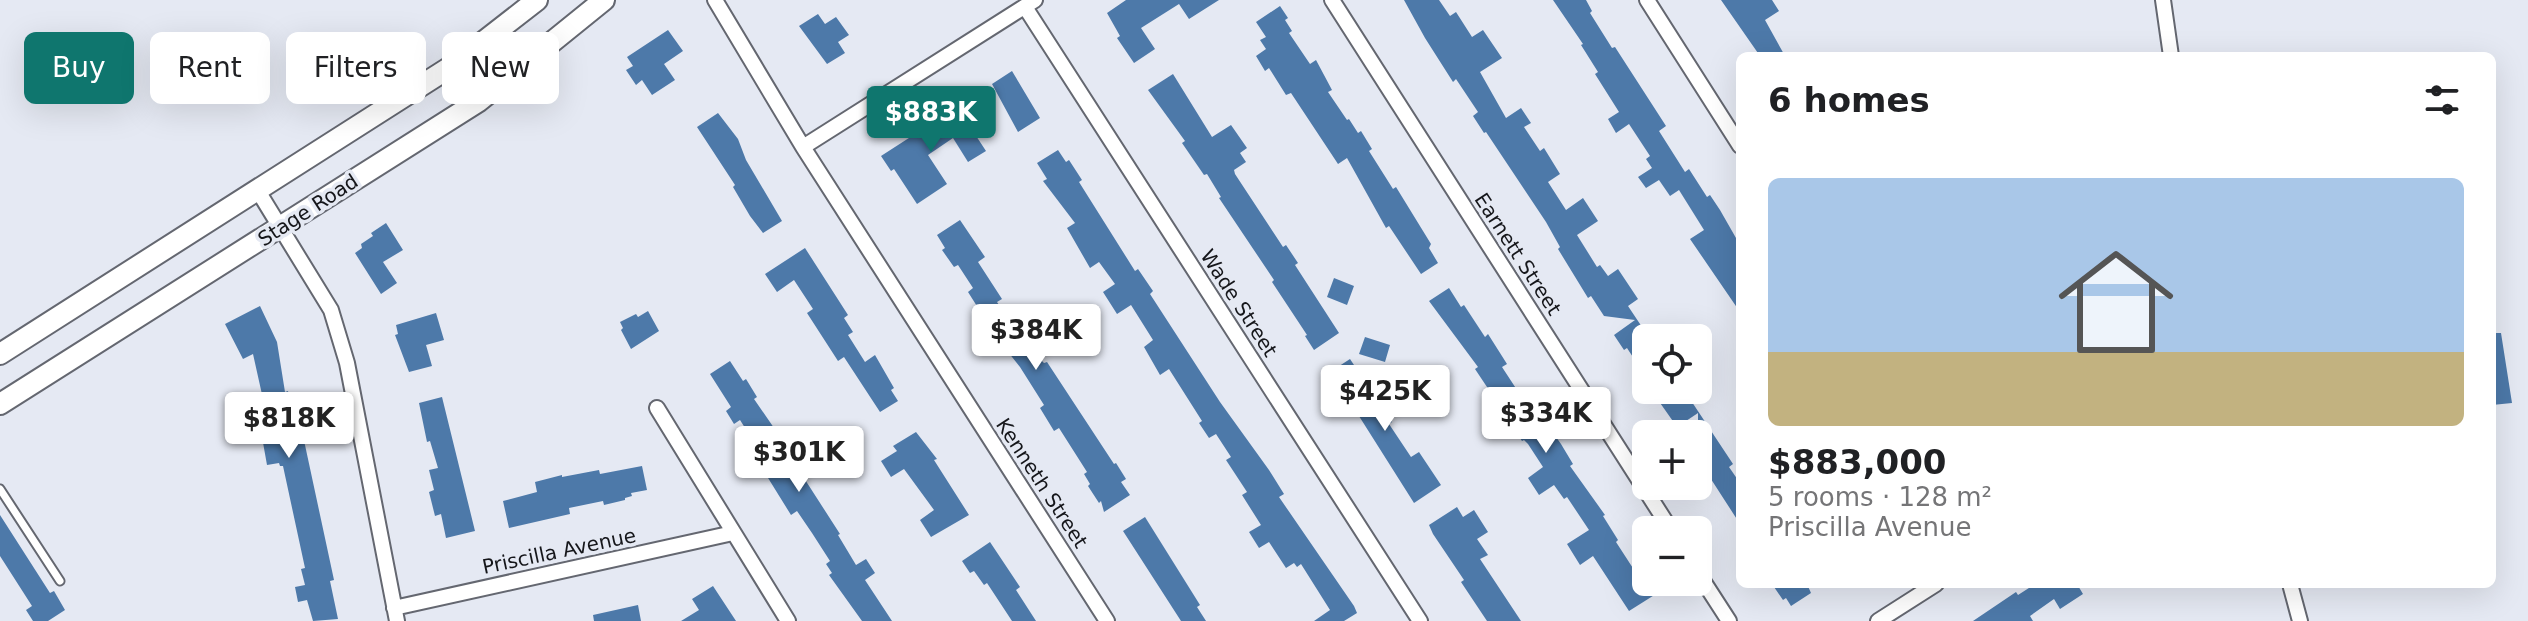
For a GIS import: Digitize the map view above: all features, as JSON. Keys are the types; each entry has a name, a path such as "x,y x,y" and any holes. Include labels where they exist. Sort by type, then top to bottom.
{"main road":[{"path":"0,354 455,64 537,0"},
{"name":"Stage Road","path":"0,404 479,101 604,0"}],"street":[{"name":"Kenneth Street","path":"715,0 803,147 1107,621"},
{"name":"Earnett Street","path":"1332,0 1662,516"},
{"path":"1647,0 1736,140"},
{"path":"2163,0 2170,52"},
{"path":"803,147 1030,3"},
{"name":"Wade Street","path":"1030,3 1420,621"},
{"path":"258,191 331,310 347,363 396,614"},
{"path":"657,408 788,621"},
{"name":"Priscilla Avenue","path":"396,614 733,533"},
{"path":"1878,621 1930,588"},
{"path":"2291,588 2300,621"},
{"path":"1712,595 1729,621"}],"lane":[{"path":"0,489 60,581"}],"building":[{"path":"1126,0 1219,0 1189,19 1179,4 1141,28 1155,49 1134,63 1117,38 1120,36 1107,13"},
{"path":"1404,0 1439,0 1450,16 1456,12 1472,37 1483,30 1502,58 1480,72 1506,118 1521,108 1531,123 1524,127 1540,151 1544,148 1560,174 1548,182 1566,210 1583,198 1598,221 1577,235 1597,267 1600,265 1608,276 1618,269 1638,299 1628,306 1640,324 1632,324 1632,356 1614,335 1635,320 1604,316 1591,296 1588,298 1558,249 1560,247 1546,222 1473,116 1478,112 1456,79 1453,82"},
{"path":"1553,0 1586,0 1592,11 1590,13 1612,48 1615,47 1666,126 1659,131 1685,172 1689,169 1707,197 1710,195 1720,210 1736,238 1736,306 1690,239 1704,230 1679,190 1670,196 1659,180 1646,188 1638,177 1652,168 1646,159 1650,156 1629,124 1616,133 1608,119 1619,112 1595,74 1598,72"},
{"path":"1721,0 1772,0 1779,11 1765,20 1783,52 1757,52"},
{"path":"1280,6 1288,18 1285,20 1292,31 1289,33 1310,64 1316,60 1332,90 1328,92 1358,133 1361,131 1372,149 1369,151 1393,189 1396,187 1431,244 1429,248 1438,263 1421,274 1389,226 1386,228 1347,158 1338,164 1291,93 1286,95 1269,68 1265,71 1256,56 1266,49 1260,40 1266,37 1256,22"},
{"path":"818,14 825,24 836,17 849,35 838,42 845,53 827,64 799,26"},
{"path":"668,30 683,51 664,64 675,80 652,95 642,80 636,85 626,70 633,66 627,57"},
{"path":"1012,71 1040,118 1018,132 992,84"},
{"path":"1173,74 1212,137 1231,125 1247,148 1240,153 1246,162 1234,170 1235,174 1283,247 1286,245 1298,263 1295,265 1339,333 1314,350 1207,174 1204,175 1182,143 1185,141 1148,90"},
{"path":"957,107 986,151 968,162 953,138 928,155 947,184 917,204 894,169 891,171 881,156"},
{"path":"718,113 738,139 746,160 782,221 763,233 697,127"},
{"path":"1058,150 1082,180 1079,182 1135,271 1138,269 1153,291 1150,294 1220,402 1269,470 1284,494 1279,497 1357,613 1344,621 1314,621 1330,610 1301,564 1297,567 1294,563 1286,568 1269,542 1259,548 1249,532 1261,525 1242,495 1247,492 1226,460 1231,457 1216,434 1209,438 1199,423 1202,421 1169,369 1160,375 1144,347 1153,340 1131,305 1117,314 1103,292 1115,284 1099,262 1090,268 1067,228 1075,223 1043,181 1047,179 1037,163"},
{"path":"960,220 985,257 978,262 1002,299 997,302 1022,340 1026,338 1037,356 1044,363 1047,362 1126,479 1121,482 1130,495 1104,512 1101,501 1099,503 1088,486 1090,484 1084,474 1087,472 1059,428 1054,431 1040,408 1044,405 1020,367 985,323 968,292 973,288 958,265 954,267 942,250 945,248 937,235"},
{"path":"386,223 403,250 383,262 397,283 381,294 355,253 362,248 361,244 373,236 371,233"},
{"path":"805,248 848,315 844,318 853,332 848,335 865,362 875,355 894,388 891,390 898,401 880,412 844,357 838,361 807,313 813,309 794,280 777,292 765,274"},
{"path":"1334,278 1354,286 1347,305 1327,297"},
{"path":"1449,288 1485,337 1488,334 1507,364 1502,367 1561,444 1573,464 1570,466 1605,515 1618,540 1616,542 1632,567 1632,596 1653,596 1629,611 1593,556 1580,565 1567,544 1589,530 1567,497 1564,499 1554,485 1539,495 1528,478 1543,467 1528,444 1506,421 1475,369 1478,367 1429,301"},
{"path":"260,306 277,342 285,392 288,391 296,430 300,430 305,445 334,580 330,581 338,619 313,621 307,600 298,602 295,587 305,585 301,569 305,568 283,466 279,463 267,465 262,437 271,435 253,354 243,359 225,324"},
{"path":"648,311 659,331 631,349 620,322"},
{"path":"436,313 444,340 426,345 432,366 409,372 395,335 398,334 396,325"},
{"path":"2496,333 2501,333 2512,403 2496,405"},
{"path":"1365,337 1390,345 1385,362 1359,354"},
{"path":"1350,359 1411,457 1419,452 1441,485 1414,503 1352,405 1327,374"},
{"path":"730,361 743,381 746,379 757,397 754,399 805,473 802,475 856,565 866,559 875,573 865,580 892,621 862,621 829,575 832,573 826,564 830,561 812,533 797,511 791,515 760,465 766,461 740,420 734,424 726,411 731,407 710,374"},
{"path":"442,397 475,531 446,538 441,514 435,516 429,492 434,490 429,470 438,468 430,441 427,442 419,403"},
{"path":"1661,404 1693,404 1704,420 1698,420 1698,413 1688,420 1672,420"},
{"path":"916,432 937,459 934,460 969,515 931,537 920,520 934,510 904,469 891,477 881,461 897,451 893,446"},
{"path":"1712,432 1733,464 1729,467 1736,477 1736,518 1712,481"},
{"path":"642,466 647,490 631,493 632,496 625,500 569,508 570,514 509,528 503,501 537,492 535,482 562,475 599,470 600,474"},
{"path":"1457,507 1463,517 1474,510 1488,532 1477,539 1488,555 1480,559 1521,621 1487,621 1433,534 1429,525"},
{"path":"0,515 50,593 54,591 65,610 48,621 33,621 26,610 32,606 0,556"},
{"path":"1145,517 1200,605 1197,607 1206,621 1181,621 1123,531"},
{"path":"990,542 1020,587 1016,590 1036,621 1012,621 987,583 984,585 974,571 970,573 962,561"},
{"path":"713,586 736,621 681,621 699,610 692,599"},
{"path":"1775,588 1809,588 1811,593 1791,606 1786,598 1783,600"},
{"path":"2029,588 2079,588 2083,594 2060,609 2054,599 2030,616 2033,621 1973,621 2016,592 2018,595"},
{"path":"638,605 641,621 594,621 593,615"}]}
